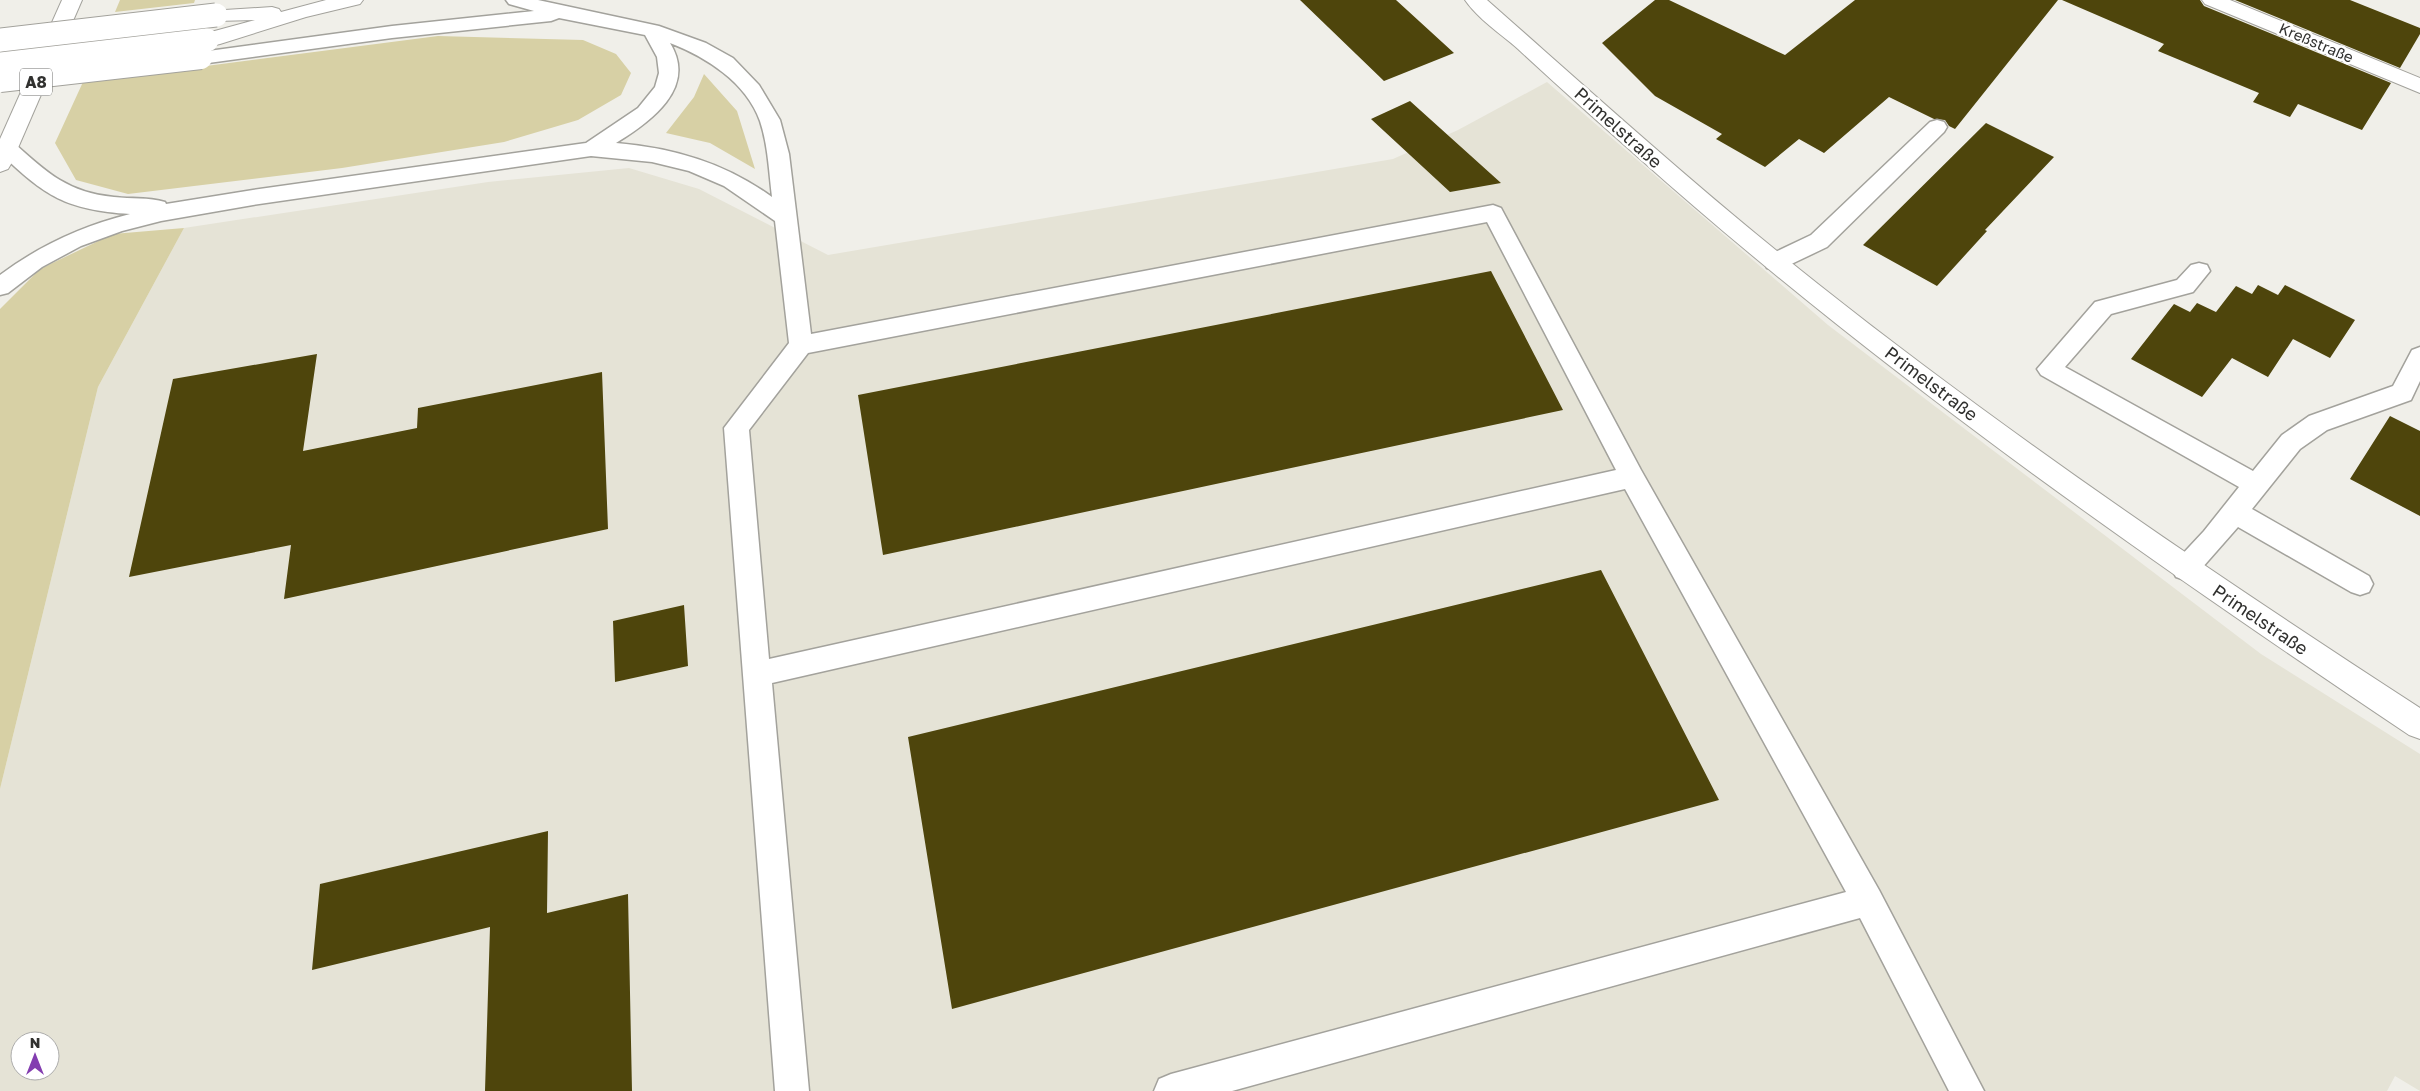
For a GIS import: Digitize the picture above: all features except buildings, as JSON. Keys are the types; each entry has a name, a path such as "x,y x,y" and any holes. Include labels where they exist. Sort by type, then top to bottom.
{"main road":[{"name":"A8","path":"3,156 72,0"},
{"path":"0,64 204,49 220,38 301,12 353,0"},
{"name":"Primelstraße","path":"1475,0 1646,154 1775,262 2004,440 2185,569 2420,725"},
{"name":"Kreßstraße","path":"2212,0 2420,86"},
{"path":"0,40 216,15 301,12"}],"lane":[{"path":"516,0 564,13 652,30 699,47 726,63 752,90 770,120 778,154 801,345"},
{"path":"0,81 204,49 392,32 564,13"},
{"path":"591,149 627,127 651,107 662,94 670,74 667,57 652,30"},
{"path":"1775,262 1820,241 1937,127"},
{"path":"0,287 12,276 44,255 100,230 188,208 591,149 643,152 678,159 713,171 743,188 786,218"},
{"path":"3,156 73,196 110,206 188,208"},
{"path":"792,1091 736,428 801,345 1493,213 1632,477 1868,901 1967,1091"},
{"path":"2199,271 2185,286 2162,294 2103,308 2050,368 2257,484"},
{"path":"2185,569 2235,512 2291,442 2318,423 2402,393 2420,356"},
{"path":"757,674 1632,477"},
{"path":"2235,512 2360,584"},
{"path":"1172,1091 1868,901"}],"shaded area":[{"path":"120,0 195,0 194,3 115,12"},
{"path":"438,36 583,40 616,54 631,73 621,95 578,120 504,142 342,168 128,194 76,180 55,143 83,82"},
{"path":"704,74 737,111 755,169 710,143 666,133 694,97"},
{"path":"1547,82 1828,325 2261,654 2420,754 2420,1091 2395,1076 2387,1091 0,1091 0,789 98,387 184,228 488,182 629,168 699,189 828,255 1393,159 1458,130"},
{"path":"184,228 98,387 0,789 0,309 40,269 113,234"}]}
